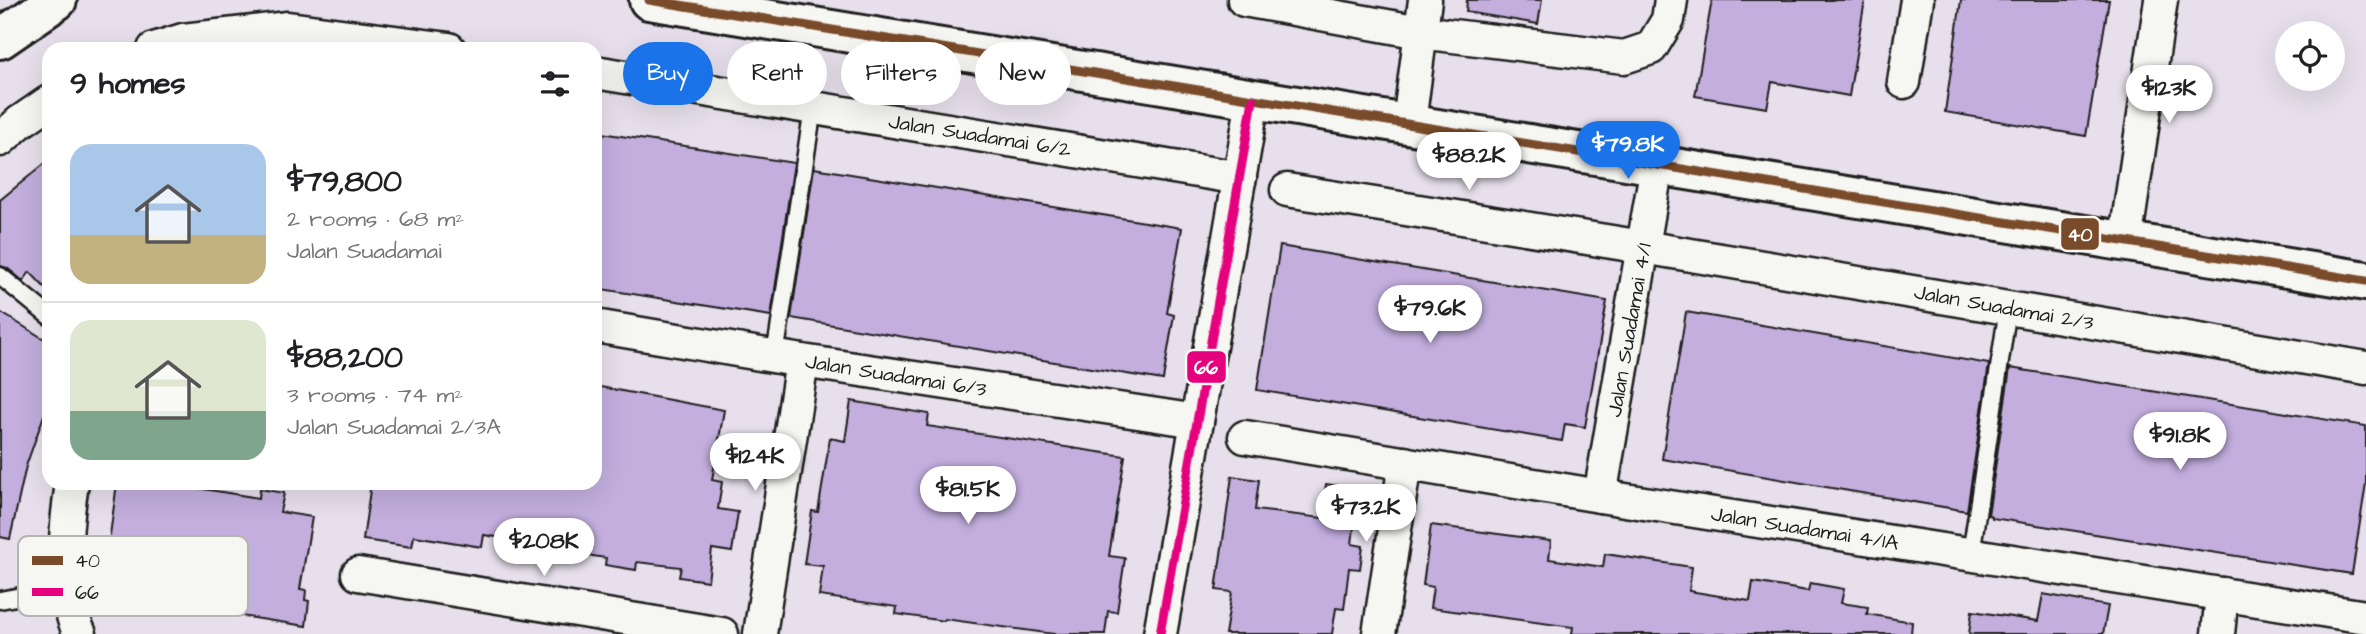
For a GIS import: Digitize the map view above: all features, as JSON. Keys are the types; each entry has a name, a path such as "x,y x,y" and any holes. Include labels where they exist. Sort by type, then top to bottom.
{"street":[{"path":"0,39 57,0"},
{"path":"649,0 692,3 1253,100 1409,123 2366,281"},
{"path":"1244,0 1420,32 1623,57 1651,48 1669,10"},
{"path":"1409,123 1425,0"},
{"path":"1905,82 1917,0"},
{"path":"2125,243 2161,0"},
{"path":"177,42 288,28 395,42"},
{"name":"Jalan Suadamai 6/2","path":"602,73 1240,178"},
{"path":"1160,634 1253,100"},
{"path":"0,140 20,121 42,107"},
{"name":"Jalan Suadamai 4/1","path":"1600,496 1657,165"},
{"name":"Jalan Suadamai 2/3","path":"1287,190 2366,368"},
{"name":"Jalan Suadamai 6/3","path":"602,327 1197,421"},
{"path":"760,634 788,358"},
{"name":"Jalan Suadamai 4/1A","path":"1245,437 2366,617"},
{"path":"1379,634 1405,463"},
{"path":"65,536 71,490"},
{"path":"358,575 722,634"},
{"path":"2218,634 2222,594"},
{"path":"73,616 80,634"}],"lane":[{"path":"788,358 813,108"},
{"path":"0,276 42,310"},
{"path":"1971,554 2008,308"},
{"path":"0,600 18,597"}],"building":[{"path":"1467,0 1542,0 1538,24 1466,12"},
{"path":"1712,0 1865,0 1849,96 1772,82 1767,108 1695,96"},
{"path":"1961,0 2109,0 2086,136 1945,112"},
{"path":"602,133 794,163 771,316 602,289"},
{"path":"42,166 42,285 30,272 23,281 7,268 0,266 0,200"},
{"path":"814,168 1182,228 1167,313 1174,315 1163,380 791,318"},
{"path":"1280,246 1607,301 1585,427 1565,424 1562,441 1257,390"},
{"path":"0,312 42,338 42,421 26,466 10,539 0,537"},
{"path":"1686,312 1989,364 1967,511 1662,459"},
{"path":"2010,368 2366,426 2366,483 2352,574 1992,518 1988,515"},
{"path":"602,387 724,410 712,480 722,482 718,509 738,512 732,552 712,549 708,581 679,577 681,567 637,562 636,570 605,565 606,558 560,551 559,557 525,552 526,542 484,535 482,547 414,536 412,547 363,540 370,490 602,490"},
{"path":"851,401 929,414 927,426 1125,456 1109,556 1125,558 1117,612 1108,611 1105,634 1054,634 945,619 944,621 896,614 897,607 819,596 823,566 804,564 812,511 818,512 830,438 845,441"},
{"path":"1232,476 1259,480 1255,510 1322,518 1326,484 1359,488 1352,544 1363,546 1360,569 1349,568 1344,609 1336,608 1332,634 1225,634 1232,592 1216,590"},
{"path":"116,490 210,490 259,498 260,490 284,493 280,512 312,517 300,589 306,590 305,600 309,601 306,626 241,616 248,616 248,536 110,536"},
{"path":"1431,525 1551,541 1549,559 1603,567 1605,554 1692,567 1689,591 1750,601 1753,582 1808,591 1810,583 1844,589 1841,603 1868,607 1867,614 1912,622 1911,634 1572,634 1573,627 1430,608 1433,587 1423,585"},
{"path":"2043,594 2108,606 2103,634 1969,634 1972,611 2038,621"}],"transit line":[{"name":"40","path":"649,0 2366,281"},
{"name":"66","path":"1160,634 1253,100"}]}
